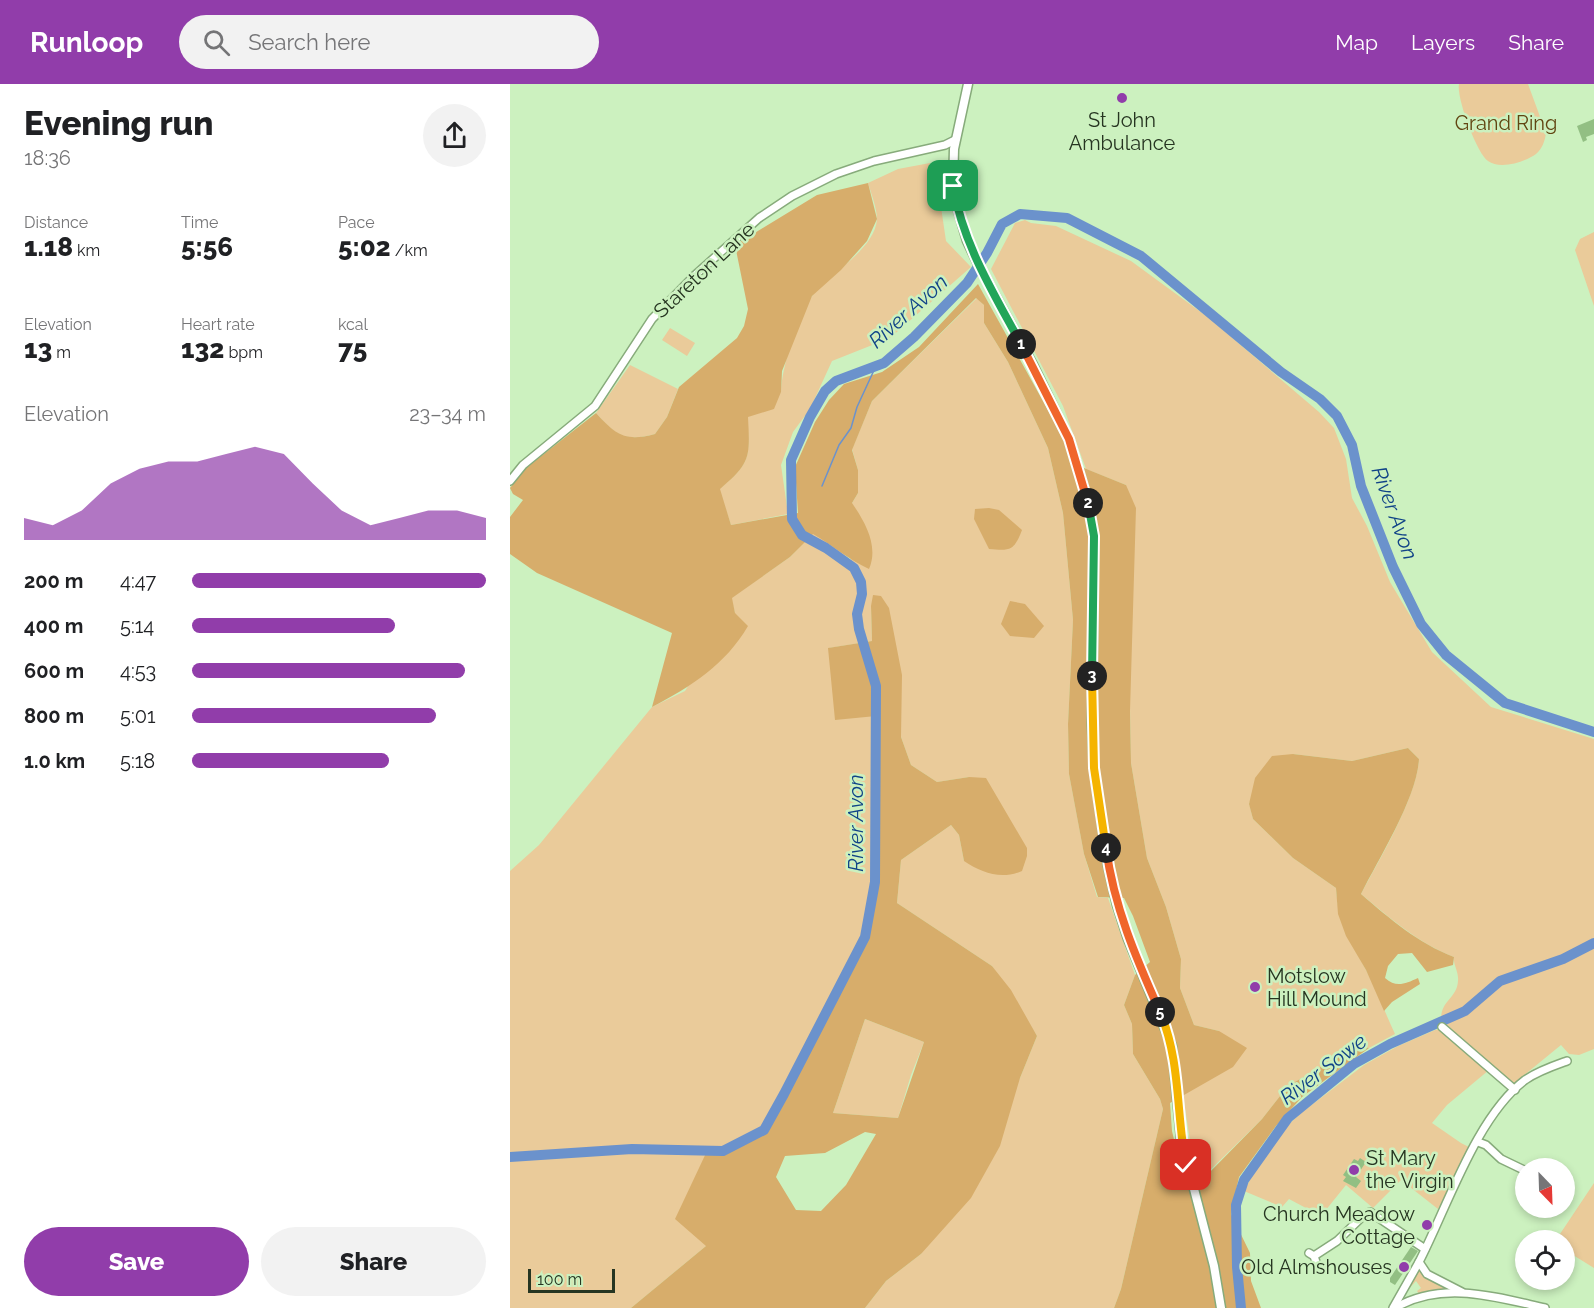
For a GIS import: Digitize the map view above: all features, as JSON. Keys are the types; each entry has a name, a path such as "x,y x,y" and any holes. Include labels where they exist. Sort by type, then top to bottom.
{"main road":[{"path":"968,84 955,140 953,186 957,207 967,241 1065,430 1079,466 1088,502 1094,536 1092,725 1094,768 1108,864 1117,905 1128,939 1172,1046 1181,1139 1214,1266 1221,1308"}],"street":[{"name":"Stareton Lane","path":"510,481 523,465 595,406 645,327 694,276 767,212 814,184 859,166 945,145 955,140"},
{"path":"1442,1027 1515,1090"},
{"path":"1394,1308 1478,1142 1503,1104 1515,1090 1538,1072 1567,1061"},
{"path":"1478,1142 1486,1145 1501,1160 1515,1166"},
{"path":"1313,1257 1337,1241 1362,1217 1371,1212 1425,1249"},
{"path":"1419,1262 1427,1274 1462,1292 1545,1308"},
{"path":"1394,1308 1420,1297 1462,1292"}],"green space":[{"name":"Grand Ring","path":"1459,84 1528,84 1546,133 1543,145 1538,152 1526,160 1512,164 1499,165 1488,161 1478,148 1468,125"},
{"path":"930,163 941,207 946,241 971,267 890,338 832,361 810,409 793,432 781,465 788,514 731,525 719,489 737,472 746,458 748,451 747,417 781,392 791,342 812,296 860,251 874,230 877,215 868,183 898,169"},
{"path":"1025,220 1031,223 1056,226 1131,261 1209,318 1319,412 1334,428 1346,459 1352,498 1367,526 1390,582 1432,652 1491,707 1594,739 1594,1049 1579,1055 1569,1054 1561,1045 1512,1085 1442,1025 1442,1011 1457,987 1458,975 1454,957 1416,937 1361,894 1405,809 1417,774 1419,759 1408,748 1352,761 1293,754 1249,803 1253,819 1293,858 1336,888 1339,913 1345,931 1370,978 1395,1034 1369,1048 1355,1047 1288,1086 1262,1119 1201,1179 1192,1154 1183,1095 1191,1089 1219,1031 1194,1025 1180,988 1181,959 1166,907 1147,858 1131,763 1126,485 1086,469 1063,406 991,269 1015,223"},
{"path":"1594,232 1594,306 1575,250 1580,239"},
{"path":"977,298 984,305 984,323 1008,362 1048,448 1063,513 1073,620 1068,724 1069,774 1084,854 1097,897 1108,898 1135,975 1124,1005 1132,1024 1133,1054 1160,1099 1163,1109 1121,1289 1114,1308 865,1308 886,1281 921,1254 1020,1078 1037,1036 992,966 897,903 901,860 951,825 959,835 964,861 969,777 937,782 911,765 901,737 900,712 871,605 872,641 829,648 876,715 875,882 865,937 764,1130 723,1151 706,1246 631,1308 510,1308 510,871 539,845 652,707 685,691 735,613 731,598 790,557 813,533 840,550 851,561 852,503 858,493 858,470 852,449 872,401"},
{"path":"670,328 695,343 687,356 662,340"},
{"path":"630,365 678,389 667,417 655,434 636,437 622,435 609,427 596,413"},
{"path":"865,1019 924,1042 898,1118 833,1113"},
{"path":"1441,1029 1489,1070 1447,1105 1432,1123 1471,1148 1438,1209 1401,1180 1373,1208 1346,1185 1321,1216 1289,1199 1282,1207 1244,1191 1286,1127 1301,1113 1364,1065 1398,1046"},
{"path":"1594,1183 1594,1268 1575,1256 1575,1230 1563,1230 1571,1218 1575,1218 1575,1212"},
{"path":"1420,1268 1426,1277 1447,1290 1419,1294 1417,1291 1421,1288 1416,1281 1405,1293"}],"shaded area":[{"path":"868,183 877,219 867,241 841,270 812,296 782,371 781,392 774,409 748,417 749,441 746,458 738,472 720,489 731,525 798,513 795,467 815,422 829,400 844,384 882,372 919,347 978,284 1079,466 1126,485 1136,508 1130,711 1131,763 1147,858 1166,907 1181,959 1180,988 1194,1025 1219,1031 1247,1048 1233,1067 1170,1103 1172,1131 1185,1187 1207,1175 1262,1119 1288,1086 1355,1047 1369,1048 1302,1097 1276,1126 1239,1177 1231,1214 1250,1253 1251,1281 1261,1308 1114,1308 1121,1289 1163,1109 1160,1099 1133,1054 1132,1024 1124,1005 1135,975 1150,962 1124,898 1098,897 1084,854 1069,774 1068,724 1073,620 1063,513 1048,448 1008,362 984,323 984,305 976,298 872,401 852,450 858,470 858,493 852,503 869,534 872,560 869,569 813,534 790,557 732,598 735,613 748,626 729,652 694,683 652,707 672,633 537,573 510,554 510,517 523,500 513,494 510,488 526,468 596,413 609,427 622,435 636,437 655,434 667,417 679,387 737,338 744,326 748,309 735,245 817,195"},
{"path":"975,509 999,510 1022,530 1014,546 1002,550 989,549 974,519"},
{"path":"873,595 881,596 889,608 902,675 901,737 911,765 937,782 969,777 986,778 1027,848 1022,871 1007,875 985,872 964,861 959,835 951,825 901,860 897,903 992,966 1011,990 1037,1036 1020,1078 1000,1146 971,1198 921,1254 886,1281 865,1308 631,1308 706,1246 675,1219 707,1151 723,1151 764,1130 865,937 875,882 876,716 835,720 828,648 872,641","holes":["865,1019 924,1042 898,1118 833,1113","865,1132 876,1134 846,1185 821,1211 796,1210 776,1177 785,1156 825,1153"]},
{"path":"1010,601 1025,604 1044,626 1034,638 1010,636 1001,624"},
{"path":"1408,748 1419,759 1412,791 1396,828 1361,894 1416,938 1454,957 1453,965 1427,972 1412,953 1398,954 1388,966 1385,978 1393,983 1401,984 1418,978 1420,984 1392,1002 1384,1011 1366,970 1346,936 1338,914 1336,888 1293,858 1253,819 1249,804 1255,778 1272,756 1293,754 1352,761"}],"building":[{"path":"1594,119 1594,134 1586,137 1587,140 1583,142 1577,126"},
{"name":"St Mary the Virgin","path":"1360,1158 1366,1162 1356,1177 1361,1181 1356,1188 1343,1181 1346,1177 1343,1175 1354,1159 1358,1161"},
{"name":"Old Almshouses","path":"1411,1247 1418,1251 1395,1285 1390,1282 1390,1278"}],"waterway":[{"name":"River Avon","path":"510,1157 632,1149 723,1151 764,1130 784,1094 865,937 875,882 876,686 859,629 857,614 862,594 861,582 854,568 826,548 802,535 792,519 791,460 810,417 825,391 836,381 884,363 914,337 967,283 987,253 1002,224 1020,214 1067,218 1141,256 1281,372 1320,399 1337,416 1352,445 1361,486 1393,567 1421,624 1446,655 1505,703 1594,732"},
{"path":"822,486 839,445 851,428 857,407 875,368"},
{"name":"River Sowe","path":"1241,1308 1237,1267 1236,1205 1244,1180 1288,1118 1354,1064 1390,1044 1465,1011 1500,981 1563,959 1594,943"}],"place":[{"name":"St John Ambulance","path":"1122,98"},
{"name":"Motslow Hill Mound","path":"1255,987"},
{"name":"St Mary the Virgin","path":"1354,1170"},
{"name":"Church Meadow Cottage","path":"1427,1225"},
{"name":"Old Almshouses","path":"1404,1267"}],"route":[{"path":"953,186 967,241 1057,412 1079,466 1088,502 1094,536 1092,725 1094,768 1108,866 1128,939 1167,1028 1172,1046 1181,1139 1186,1165"}]}
